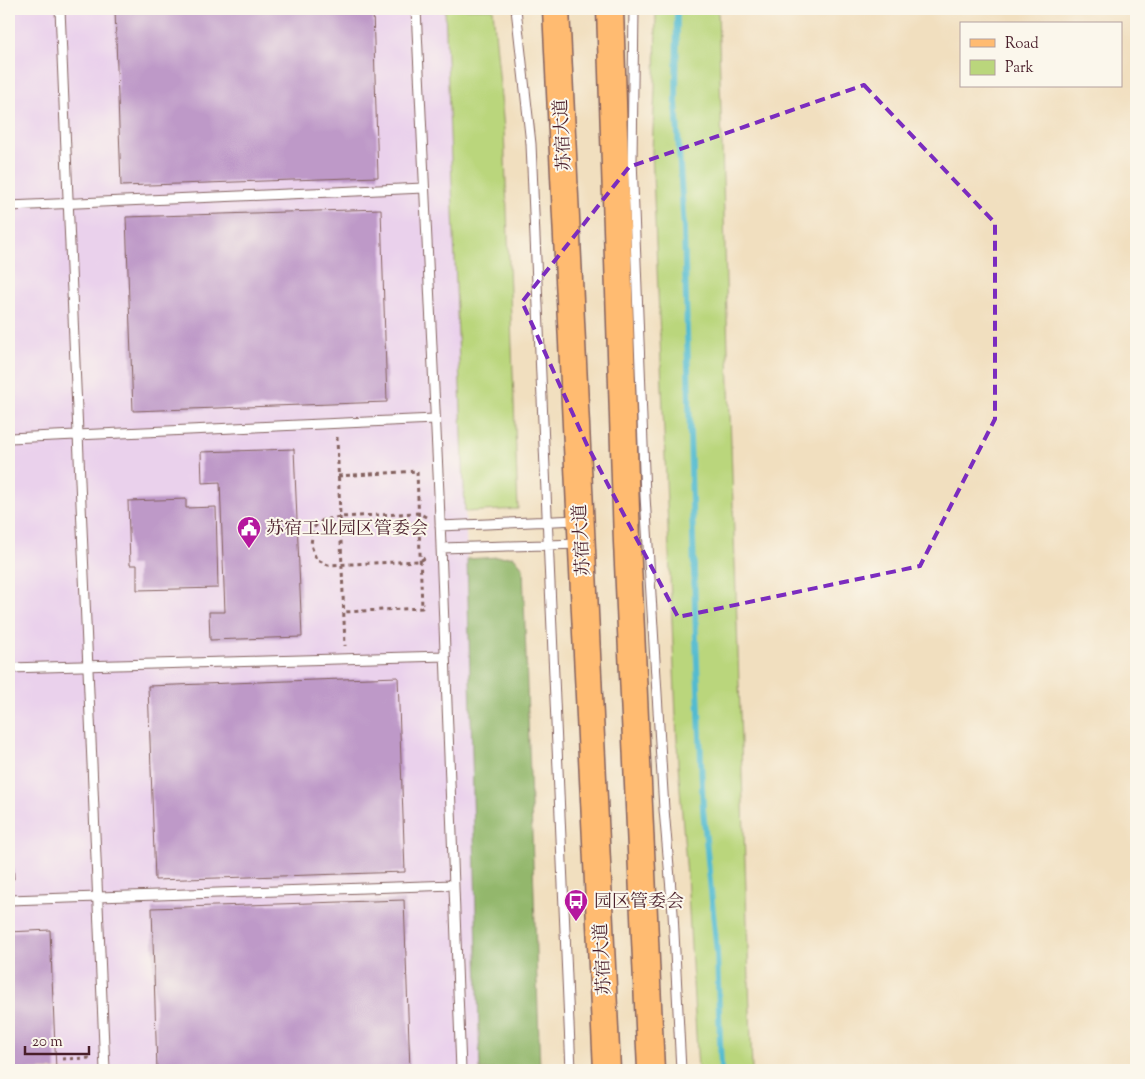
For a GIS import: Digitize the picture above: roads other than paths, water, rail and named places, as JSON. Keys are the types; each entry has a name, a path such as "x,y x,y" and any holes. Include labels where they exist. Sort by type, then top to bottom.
{"main road":[{"name":"苏宿大道","path":"556,9 607,1070"},
{"path":"610,9 628,552 651,1070"}],"lane":[{"path":"60,9 105,1070"},
{"path":"416,9 441,548 461,1070"},
{"path":"516,9 531,144 571,1070"},
{"path":"634,9 632,159 645,476 681,1070"},
{"path":"9,206 424,188"},
{"path":"9,438 435,419"},
{"path":"440,526 548,521 581,532"},
{"path":"441,548 548,545 581,532"},
{"path":"9,668 445,656"},
{"path":"9,900 454,885"}],"waterway":[{"path":"677,9 676,102 684,230 703,809 717,953 721,1070"}],"place":[{"name":"苏宿工业园区管委会","path":"249,549"},
{"name":"园区管委会","path":"576,922"}]}
